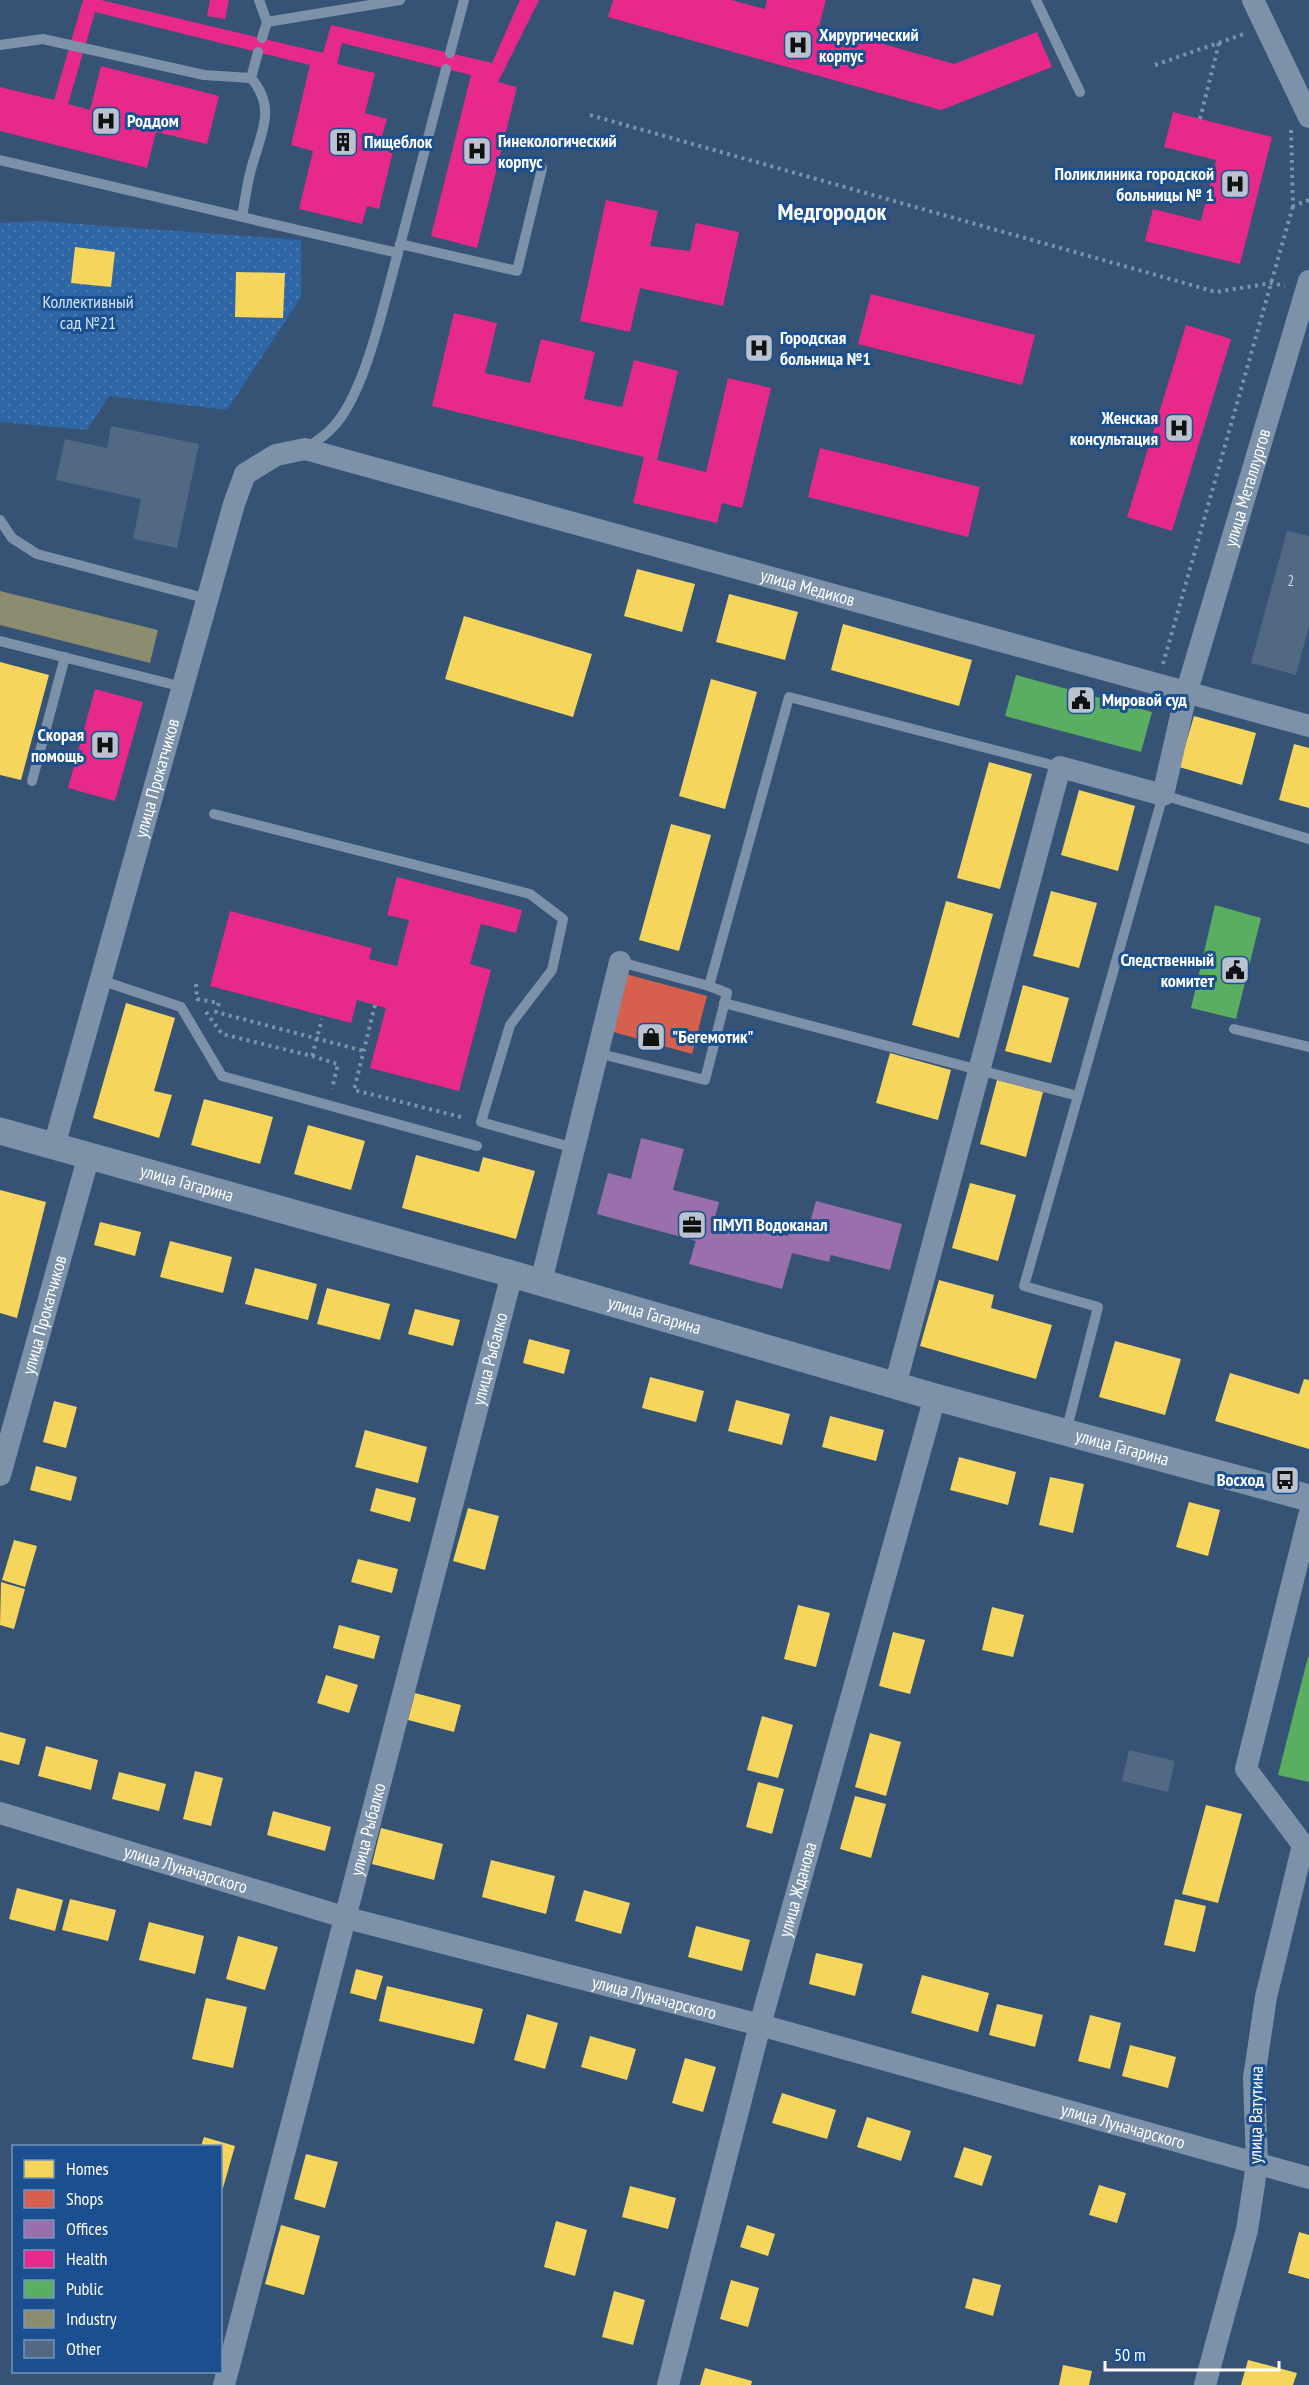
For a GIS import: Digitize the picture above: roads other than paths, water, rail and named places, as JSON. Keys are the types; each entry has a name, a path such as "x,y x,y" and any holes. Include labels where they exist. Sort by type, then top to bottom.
{"street":[{"path":"1253,0 1298,120"},
{"name":"улица Металлургов","path":"1163,795 1186,694 1309,281"},
{"name":"улица Прокатчиков","path":"54,1146 245,474 276,455 305,449"},
{"name":"улица Медиков","path":"305,449 1157,686 1309,726"},
{"path":"895,1386 1060,767 1163,795"},
{"path":"542,1282 620,962"},
{"name":"улица Гагарина","path":"0,1131 542,1282 935,1398 1309,1498"},
{"name":"улица Прокатчиков","path":"0,1475 89,1155"},
{"name":"улица Рыбалко","path":"224,2385 513,1274"},
{"name":"улица Жданова","path":"668,2385 760,2025 935,1398"},
{"name":"улица Ватутина","path":"1205,2385 1247,2230 1257,2164 1254,2078 1266,1997 1306,1844 1246,1769 1309,1516"},
{"name":"улица Луначарского","path":"0,1813 347,1918 760,2025 1309,2178"}],"lane":[{"path":"259,0 267,22 262,38"},
{"path":"267,22 400,0"},
{"path":"450,53 464,0"},
{"path":"1036,0 1080,92"},
{"path":"0,45 44,39 204,75 251,78 260,89 265,103 266,123 251,169 242,217"},
{"path":"251,78 258,52"},
{"path":"305,449 333,428 350,402 368,358 446,69"},
{"path":"0,160 242,217 518,271 542,168"},
{"path":"0,520 12,538 37,554 208,599"},
{"path":"0,641 183,687"},
{"path":"32,781 65,657"},
{"path":"709,986 789,697 1060,767"},
{"path":"1066,1433 1098,1307 1024,1286 1163,795 1309,839"},
{"path":"214,814 530,894 563,919 552,969 510,1025 481,1122 574,1149"},
{"path":"597,1053 705,1080 727,993 620,962"},
{"path":"100,980 182,1007 222,1076 477,1146"},
{"path":"724,1003 1078,1096"},
{"path":"1234,1029 1309,1047"}],"place":[{"name":"Хирургический корпус","path":"798,45"},
{"name":"Роддом","path":"106,121"},
{"name":"Пищеблок","path":"343,142"},
{"name":"Гинекологический корпус","path":"477,151"},
{"name":"Поликлиника городской больницы № 1","path":"1235,184"},
{"name":"Городская больница №1","path":"759,348"},
{"name":"Женская консультация","path":"1179,428"},
{"name":"Мировой суд","path":"1081,700"},
{"name":"Скорая помощь","path":"105,745"},
{"name":"Следственный комитет","path":"1235,970"},
{"name":"\"Бегемотик\"","path":"651,1037"},
{"name":"ПМУП Водоканал","path":"692,1225"},
{"name":"Восход","path":"1285,1480"}],"district":[{"name":"Медгородок","path":"832,212"}],"park label":[{"name":"Коллективный сад №21","path":"88,312"}]}
